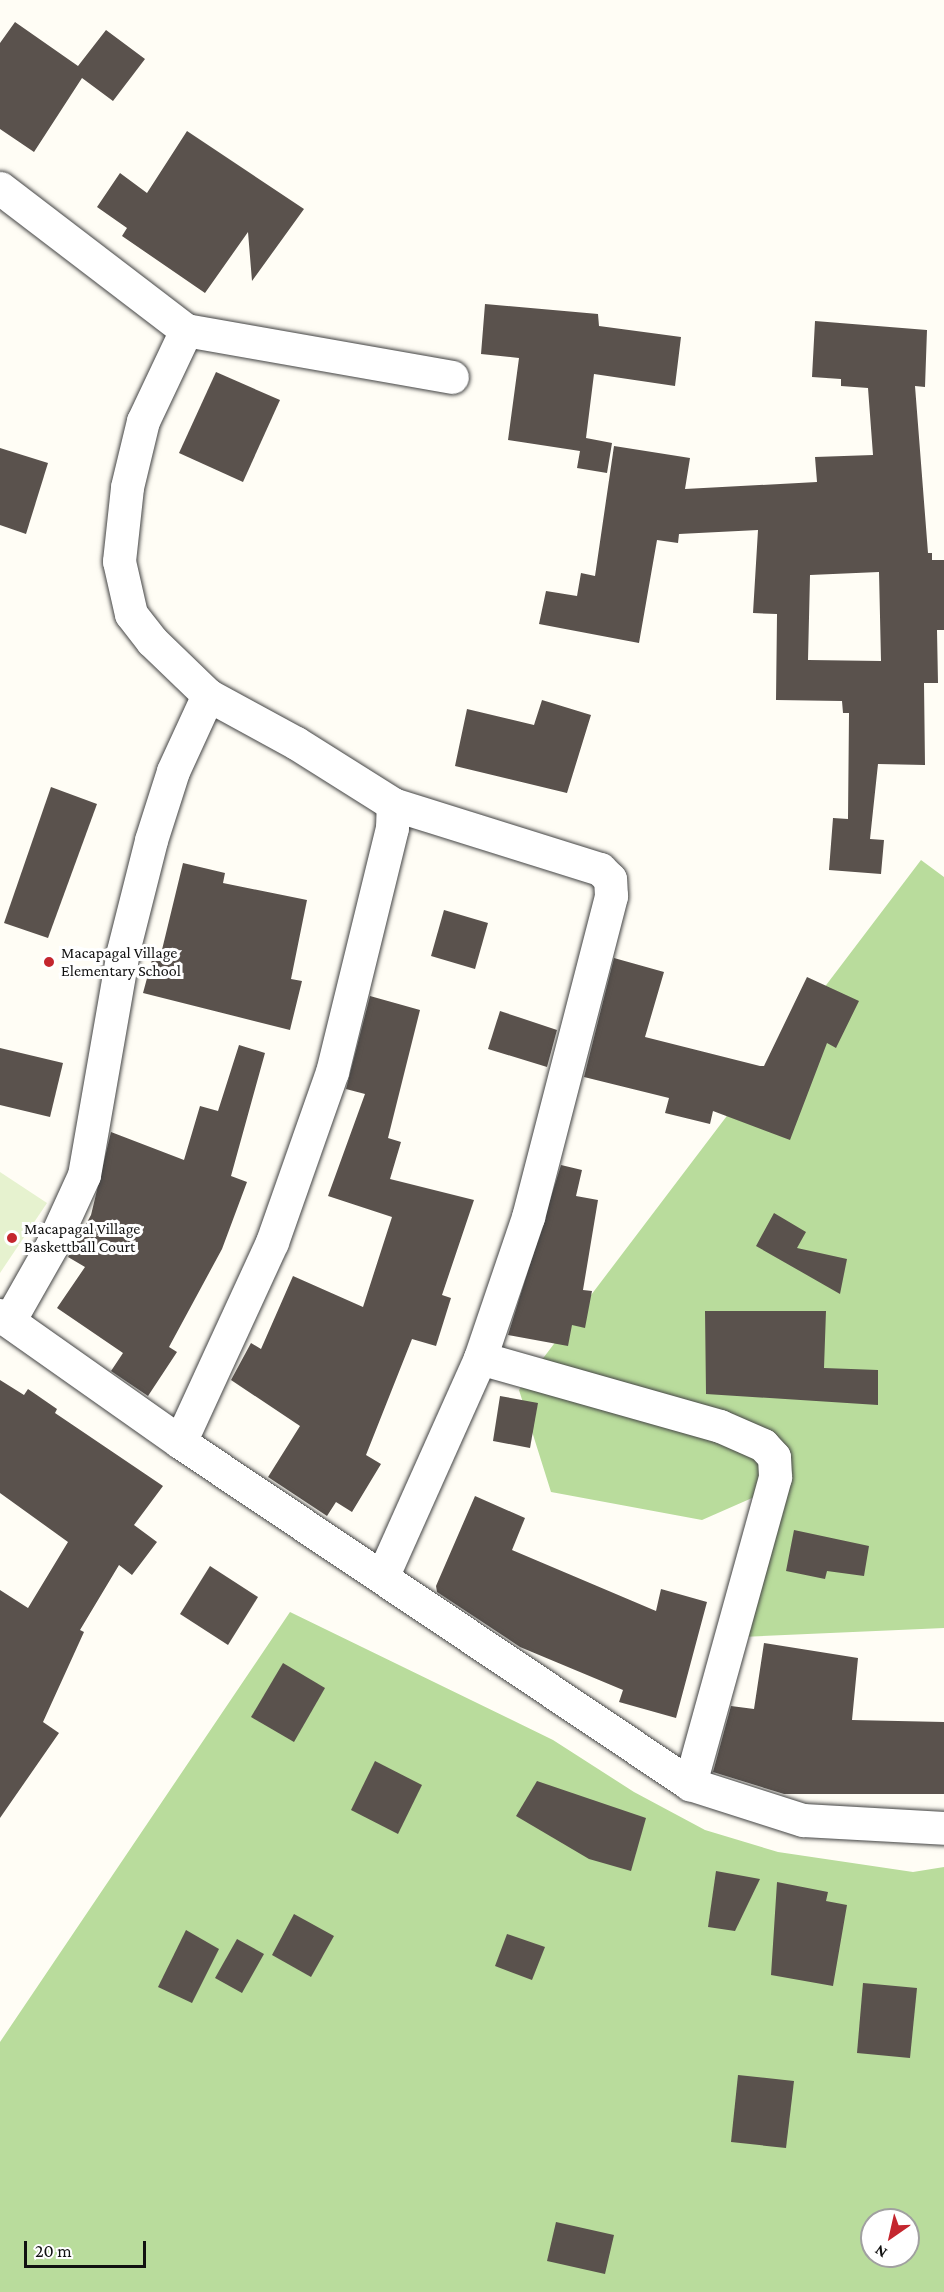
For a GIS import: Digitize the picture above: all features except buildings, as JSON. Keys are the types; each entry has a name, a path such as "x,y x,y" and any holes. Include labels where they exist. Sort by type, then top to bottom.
{"street":[{"path":"0,188 186,330 452,377"},
{"path":"186,330 143,421 127,487 119,561 131,614 152,641 208,695 296,743 393,804 572,856 600,868 610,879 611,896 574,1047 528,1217 480,1358 383,1575"},
{"path":"208,695 166,790 140,883 123,951 84,1175 52,1245 4,1318 180,1442 383,1575 690,1784 803,1820 944,1828"},
{"path":"180,1442 272,1242 332,1072 392,828 393,804"},
{"path":"480,1358 720,1426 763,1445 774,1457 776,1477 690,1784"}],"green space":[{"path":"921,860 944,877 944,1628 742,1637 784,1484 702,1520 551,1492 519,1390"},
{"name":"Macapagal Village Baskettball Court","path":"0,1172 47,1203 0,1273"},
{"path":"290,1612 553,1740 634,1792 705,1830 778,1852 913,1872 944,1867 944,2292 0,2292 0,2042"}],"place":[{"name":"Macapagal Village Elementary School","path":"49,962"},
{"name":"Macapagal Village Baskettball Court","path":"12,1238"}]}
